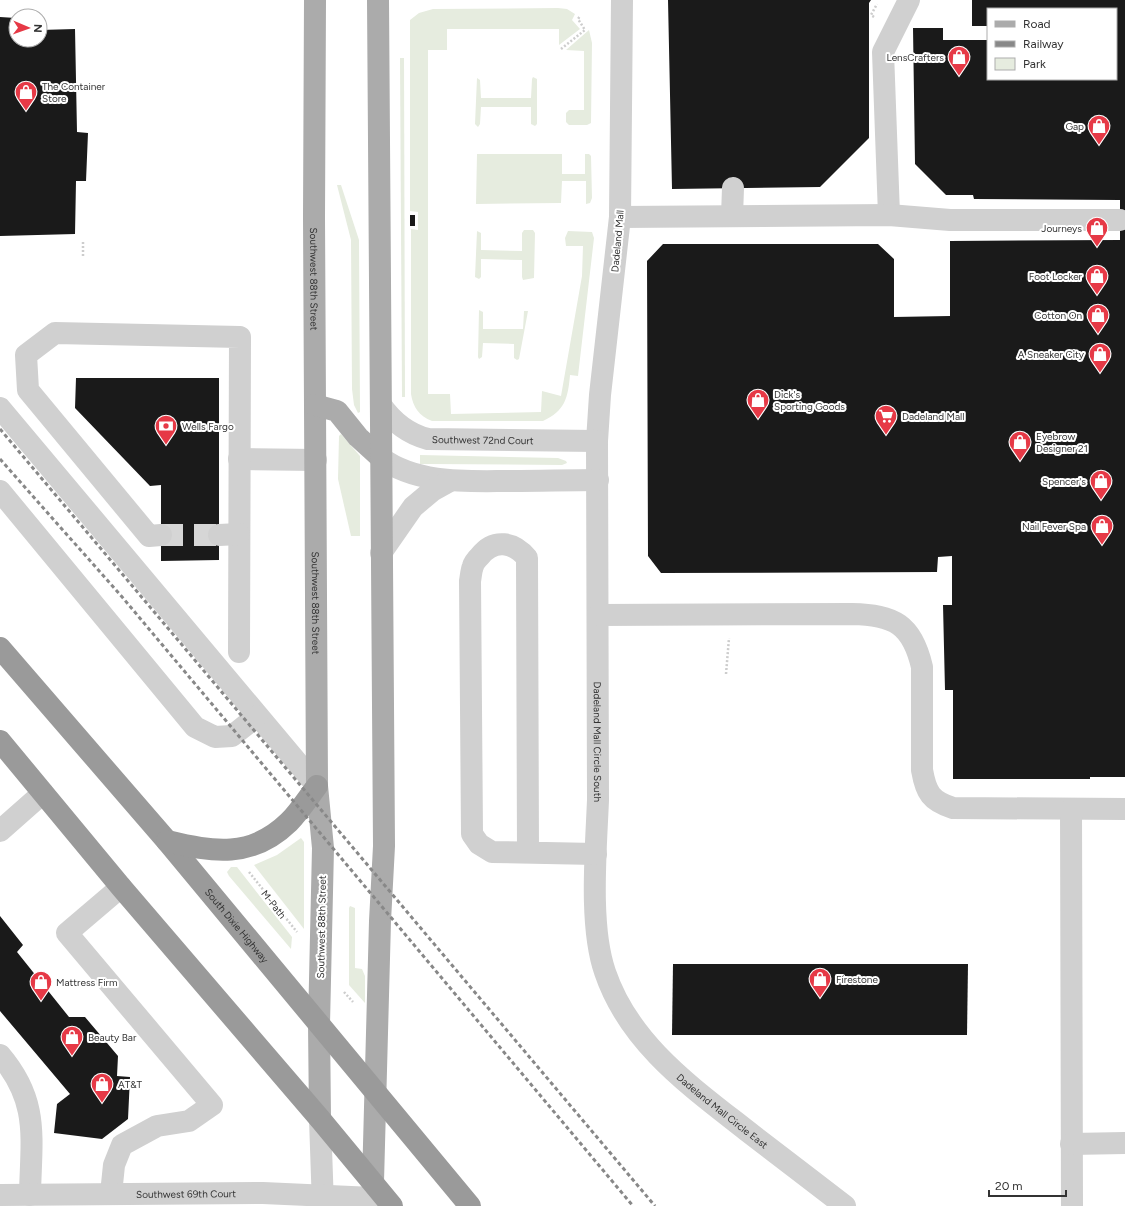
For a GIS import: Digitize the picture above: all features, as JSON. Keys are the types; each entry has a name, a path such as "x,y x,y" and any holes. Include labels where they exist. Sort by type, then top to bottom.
{"highway":[{"name":"South Dixie Highway","path":"0,648 167,841 470,1206"},
{"path":"0,741 120,887 320,1119 373,1196 392,1206"},
{"path":"167,841 203,850 226,851 247,847 276,833 289,822 318,786"}],"main road":[{"name":"Southwest 88th Street","path":"315,0 315,405 318,786 322,848 319,1024 320,1119"},
{"path":"373,1196 375,1091 384,846 378,0"},
{"path":"315,405 337,411 358,437 381,458"}],"street":[{"name":"Dadeland Mall","path":"598,480 597,441 600,395 620,217 622,0"},
{"path":"889,215 883,52 908,1"},
{"path":"732,216 733,188"},
{"path":"620,217 889,215 950,220 1120,220"},
{"path":"161,535 150,536 28,390 26,355 55,333 240,337 239,459 229,534 239,652"},
{"name":"Southwest 72nd Court","path":"381,405 388,415 404,429 428,439 597,441"},
{"path":"0,408 257,716 318,786"},
{"path":"381,458 389,464 408,472 450,481 598,480"},
{"path":"239,459 316,460"},
{"name":"Dadeland Mall Circle South","path":"598,480 598,800 596,913 605,971 616,1000"},
{"path":"381,553 413,506 432,491 450,481"},
{"path":"0,491 195,727 215,737 232,736 257,716"},
{"path":"528,852 527,558 520,550 512,546 500,544 485,548 473,564 470,581 472,834 479,844 492,852 596,854"},
{"path":"598,615 852,614 885,617 897,623 907,632 915,643 919,654 922,667 922,770 925,784 932,798 940,804 953,808 1125,809"},
{"path":"0,831 43,793"},
{"path":"1071,809 1072,1206"},
{"path":"111,1194 114,1165 122,1145 157,1126 189,1122 212,1105 67,933 120,887"},
{"name":"Dadeland Mall Circle East","path":"616,1000 633,1027 645,1042 680,1078 845,1206"},
{"path":"0,1055 13,1071 22,1086 28,1103 31,1123 30,1195"},
{"name":"Southwest 88th Street","path":"320,1119 323,1201"},
{"path":"1071,1144 1125,1143"},
{"name":"Southwest 69th Court","path":"0,1195 30,1195 88,1200 111,1194 205,1199 263,1192 323,1201 373,1196"}],"path":[{"path":"561,49 585,30 578,20 580,16"},
{"path":"83,242 83,256"},
{"path":"726,674 729,639"},
{"name":"M-Path","path":"245,866 300,936"}],"green space":[{"path":"433,9 567,9 575,14 572,20 580,29 559,45 559,29 447,29 447,50 428,50 428,394 450,394 451,414 541,412 542,391 561,396 582,276 583,246 566,246 565,238 568,231 592,232 594,238 578,376 570,375 564,403 556,413 543,421 432,421 420,414 413,403 411,394 411,229 418,230 418,212 410,211 410,20 419,13"},
{"path":"589,30 592,43 591,123 587,125 569,125 566,122 566,113 569,110 584,110 584,51 566,50"},
{"path":"400,58 404,58 405,397 402,397"},
{"path":"533,77 537,79 537,124 535,126 531,124 531,107 481,107 480,124 478,127 475,124 477,78 480,80 481,98 531,98"},
{"path":"477,154 562,154 562,174 585,174 585,154 589,154 591,156 592,198 590,203 586,204 586,181 562,181 561,203 476,204"},
{"path":"337,185 341,185 359,240 360,412 358,413 354,405 352,389 351,240"},
{"path":"524,230 533,230 535,233 534,278 523,280 522,260 481,259 481,277 479,279 475,277 477,231 481,233 481,250 522,251 522,233"},
{"path":"479,310 483,312 483,329 523,329 524,311 528,311 519,359 517,360 514,358 514,344 483,343 482,357 479,359"},
{"path":"341,434 360,456 360,536 351,536 338,479 339,436"},
{"path":"420,455 558,458 566,461 567,463 562,465 420,464"},
{"path":"301,838 304,842 304,929 254,865 277,855"},
{"path":"231,867 237,867 292,937 291,949 229,876 227,872"},
{"path":"350,906 355,908 355,968 362,969 365,976 365,1003 349,985"}],"building":[{"path":"668,0 871,0 869,3 869,138 820,187 672,189"},
{"name":"Dadeland Mall","path":"972,0 1125,0 1125,777 1090,777 1090,779 953,779 953,690 945,690 943,605 952,605 952,556 938,557 937,572 661,573 648,556 647,261 663,244 878,244 894,259 894,317 950,316 950,241 1120,240 1120,200 974,199 973,195 946,195 915,164 913,28 943,28 943,40 987,40 987,80 1117,80 1117,8 987,8 987,26 972,26"},
{"path":"0,17 8,18 8,48 48,48 48,30 75,29 77,132 88,133 86,181 76,181 75,234 0,236"},
{"path":"410,215 415,215 415,226 410,226"},
{"name":"Wells Fargo","path":"76,378 219,378 219,560 161,561 161,485 150,486 75,408"},
{"path":"0,916 23,945 17,952 69,1017 85,1017 118,1056 117,1076 130,1077 128,1119 102,1139 54,1133 57,1104 70,1094 0,1011"},
{"name":"Firestone","path":"673,964 968,964 967,1035 672,1035"}],"tunnel":[{"path":"161,535 219,535"}],"railway":[{"path":"0,429 655,1206"},
{"path":"0,459 123,598 633,1206"}],"place":[{"name":"LensCrafters","path":"959,76"},
{"name":"The Container Store","path":"26,112"},
{"name":"Gap","path":"1099,146"},
{"name":"Journeys","path":"1097,248"},
{"name":"Foot Locker","path":"1097,296"},
{"name":"Cotton On","path":"1098,334"},
{"name":"A Sneaker City","path":"1100,374"},
{"name":"Dick's Sporting Goods","path":"758,420"},
{"name":"Dadeland Mall","path":"886,436"},
{"name":"Wells Fargo","path":"166,446"},
{"name":"Eyebrow Designer 21","path":"1020,462"},
{"name":"Spencer's","path":"1101,500"},
{"name":"Nail Fever Spa","path":"1102,546"},
{"name":"Firestone","path":"820,998"},
{"name":"Mattress Firm","path":"41,1002"},
{"name":"Beauty Bar","path":"72,1056"},
{"name":"AT&T","path":"102,1104"}]}
